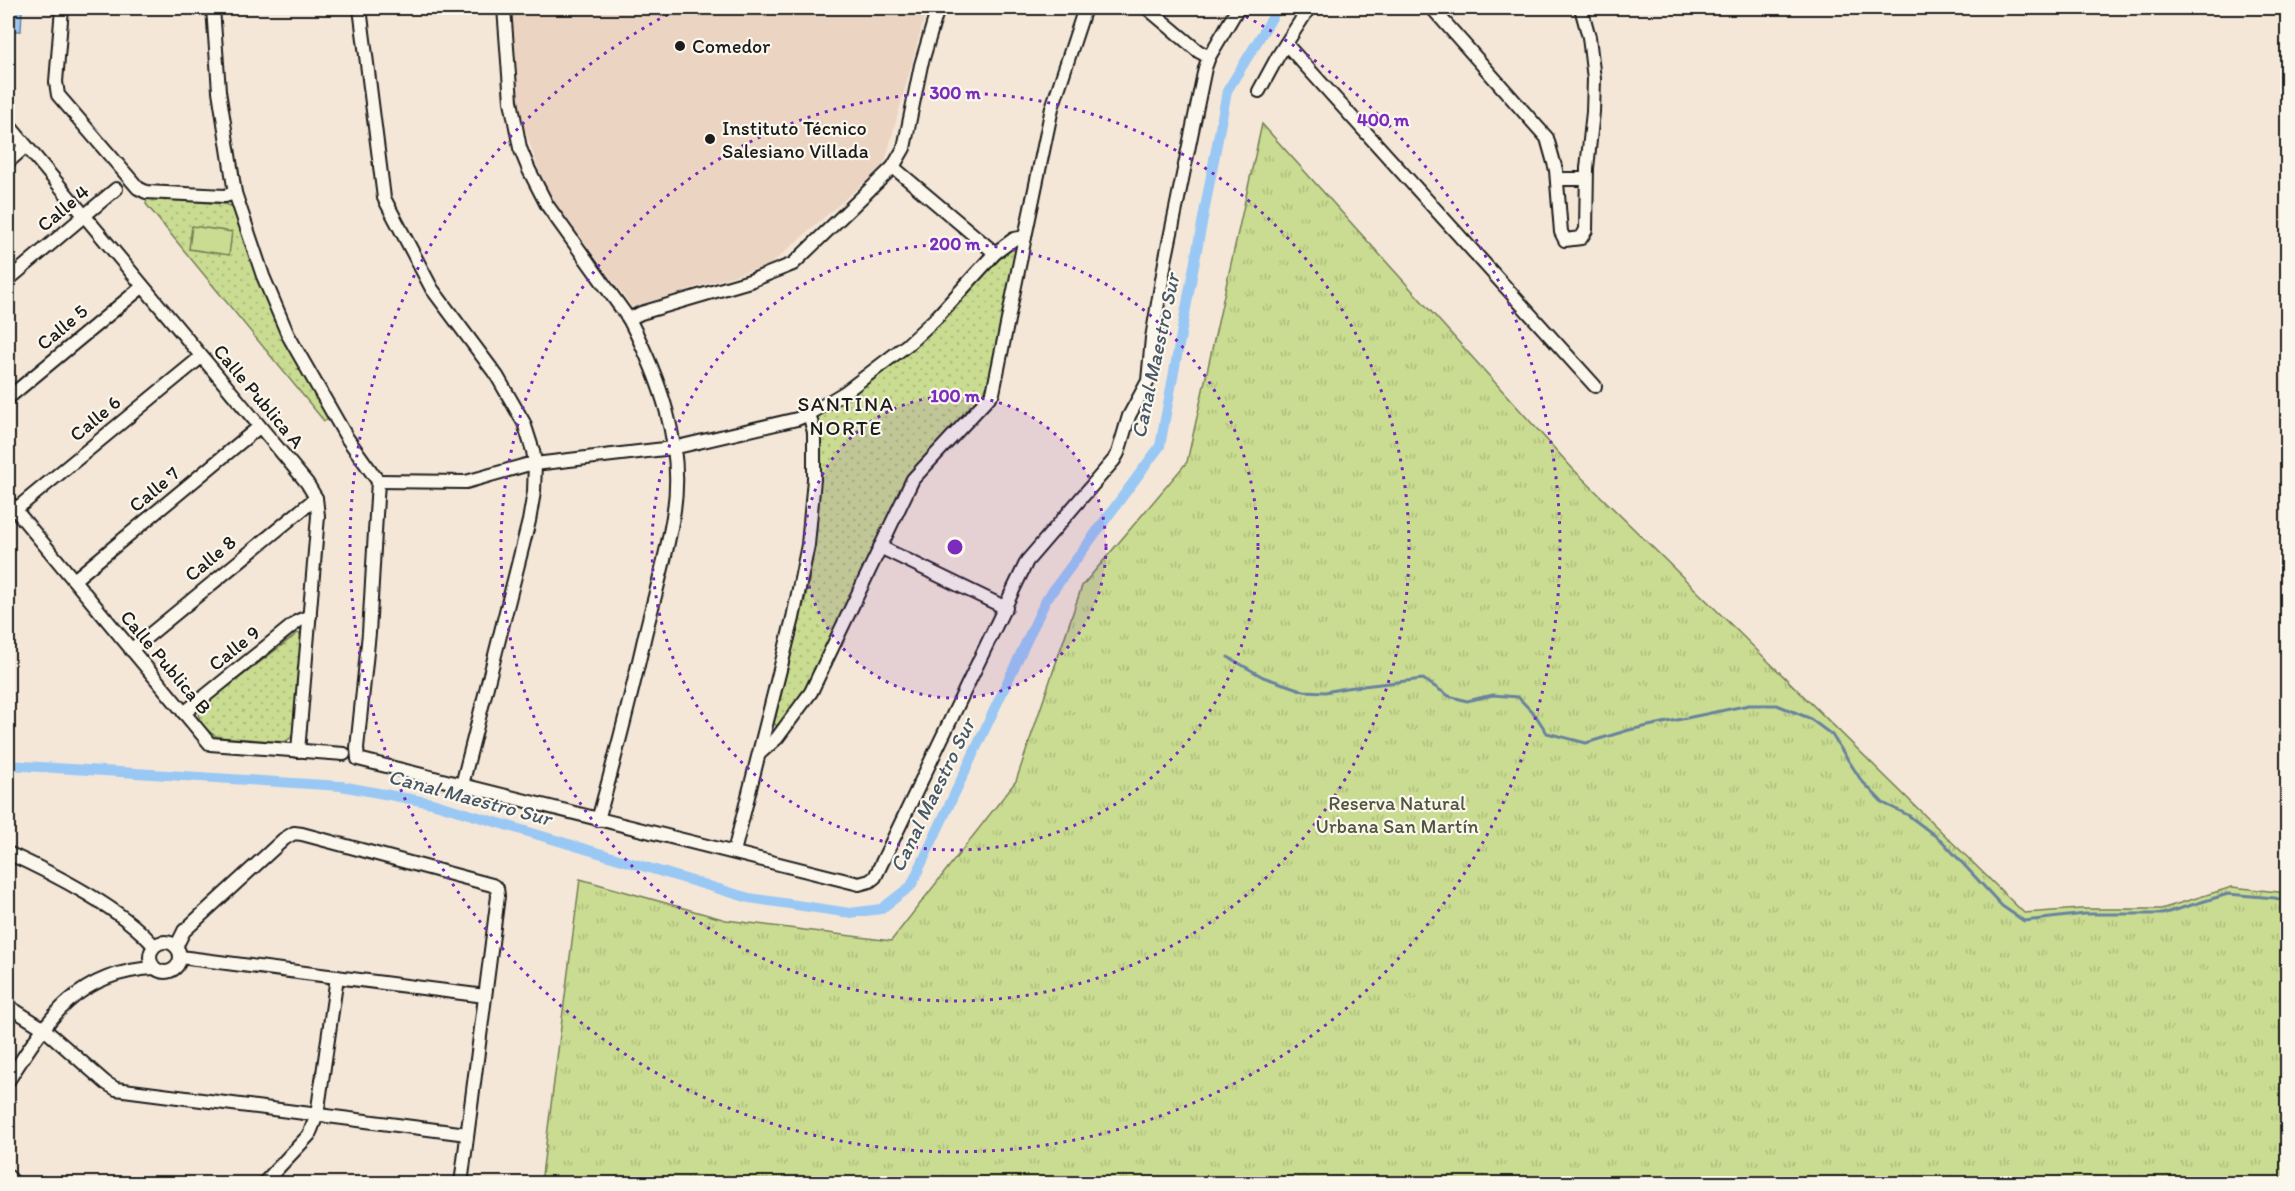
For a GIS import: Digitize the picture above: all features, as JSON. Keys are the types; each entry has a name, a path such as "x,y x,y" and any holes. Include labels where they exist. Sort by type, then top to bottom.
{"street":[{"path":"62,8 56,82 58,95 132,184 146,192 225,196 236,193"},
{"path":"213,8 219,91 236,193 263,276 288,335 347,438 378,481 369,633 357,756 361,762 859,884 875,877 1031,556 1118,453 1129,416 1150,376 1152,338 1165,261 1209,57 1238,8"},
{"path":"360,8 384,198 432,289 497,376 513,402 529,436 535,463 534,492 529,521 462,785"},
{"path":"504,8 511,101 520,148 528,171 547,205 629,319 659,382 673,448 675,487 672,525 621,736 598,820"},
{"path":"629,319 641,313 750,281 793,264 893,167 904,148 921,65 938,8"},
{"path":"760,753 777,738 811,692 918,472 995,389 1052,108 1085,8"},
{"path":"1147,8 1198,51 1209,57"},
{"path":"1259,91 1310,8"},
{"path":"1432,8 1547,138 1554,156 1561,232 1565,240 1571,241 1581,238 1586,230 1586,179 1593,112 1594,79 1589,37 1581,8"},
{"path":"1286,44 1594,386"},
{"name":"Calle Publica A","path":"8,124 307,483 315,498 318,516 298,751"},
{"path":"8,162 26,146"},
{"path":"893,167 995,254"},
{"path":"1557,179 1586,179"},
{"name":"Calle 4","path":"8,280 116,189"},
{"path":"378,481 466,482 535,463 673,448 810,414 844,393 907,345 936,318 995,254 1014,239 1025,237"},
{"name":"Calle 5","path":"8,398 142,287"},
{"name":"Calle 6","path":"11,506 201,357"},
{"path":"735,852 796,607 808,545 814,496 814,432 810,414"},
{"name":"Calle 7","path":"74,580 259,427"},
{"name":"Calle 8","path":"131,650 315,498"},
{"name":"Calle Publica B","path":"11,506 210,744 344,754"},
{"path":"880,547 1006,608"},
{"name":"Calle 9","path":"184,713 298,621 310,616"},
{"path":"8,1081 59,1008 93,984 119,973 136,969 154,968 163,973 173,970 177,966 184,931 284,839 294,833 302,834 497,888 498,896 461,1184"},
{"path":"8,853 55,876 107,908 140,931 154,946"},
{"path":"154,946 163,942 178,952 337,977 485,996"},
{"path":"154,946 150,960 154,968"},
{"path":"263,1184 309,1135 317,1115 337,977"},
{"path":"8,1006 43,1028 106,1083 116,1089 467,1134"},
{"path":"8,1176 15,1184"}],"shaded area":[{"name":"Instituto Técnico Salesiano Villada","path":"509,8 927,8 884,165 771,264 632,307 546,190 519,113"}],"green space":[{"name":"Reserva Natural Urbana San Martín","path":"1262,124 1573,469 2024,913 2081,909 2161,909 2232,887 2287,893 2287,1183 541,1183 580,879 726,920 891,941 1016,781 1082,586 1187,462"},
{"path":"147,198 231,206 236,213 254,268 280,330 331,419 324,421 146,204"},
{"path":"192,226 232,232 229,255 189,249"},
{"path":"1010,248 1018,248 989,383 983,393 906,477 861,577 807,686 779,729 774,723 808,587 817,529 817,418 897,358 944,316"},
{"path":"298,633 301,635 294,735 285,742 218,737 207,729 199,717 199,709"}],"water":[{"path":"15,9 22,10 21,31 13,31"}],"waterway":[{"name":"Canal Maestro Sur","path":"8,765 341,786 432,803 749,898 850,913 881,909 911,886 1046,600 1160,446 1227,91 1278,8"},
{"path":"1228,657 1263,677 1304,691 1325,692 1423,679 1449,696 1467,701 1493,695 1518,697 1536,716 1547,733 1586,743 1629,730 1749,705 1777,705 1809,718 1832,735 1861,780 1883,803 1908,815 1942,841 2002,906 2024,921 2085,914 2162,914 2228,894 2275,898 2288,902"}],"place":[{"name":"Comedor","path":"680,46"},
{"name":"Instituto Técnico Salesiano Villada","path":"710,139"}],"district":[{"name":"SANTINA NORTE","path":"846,415"}]}
